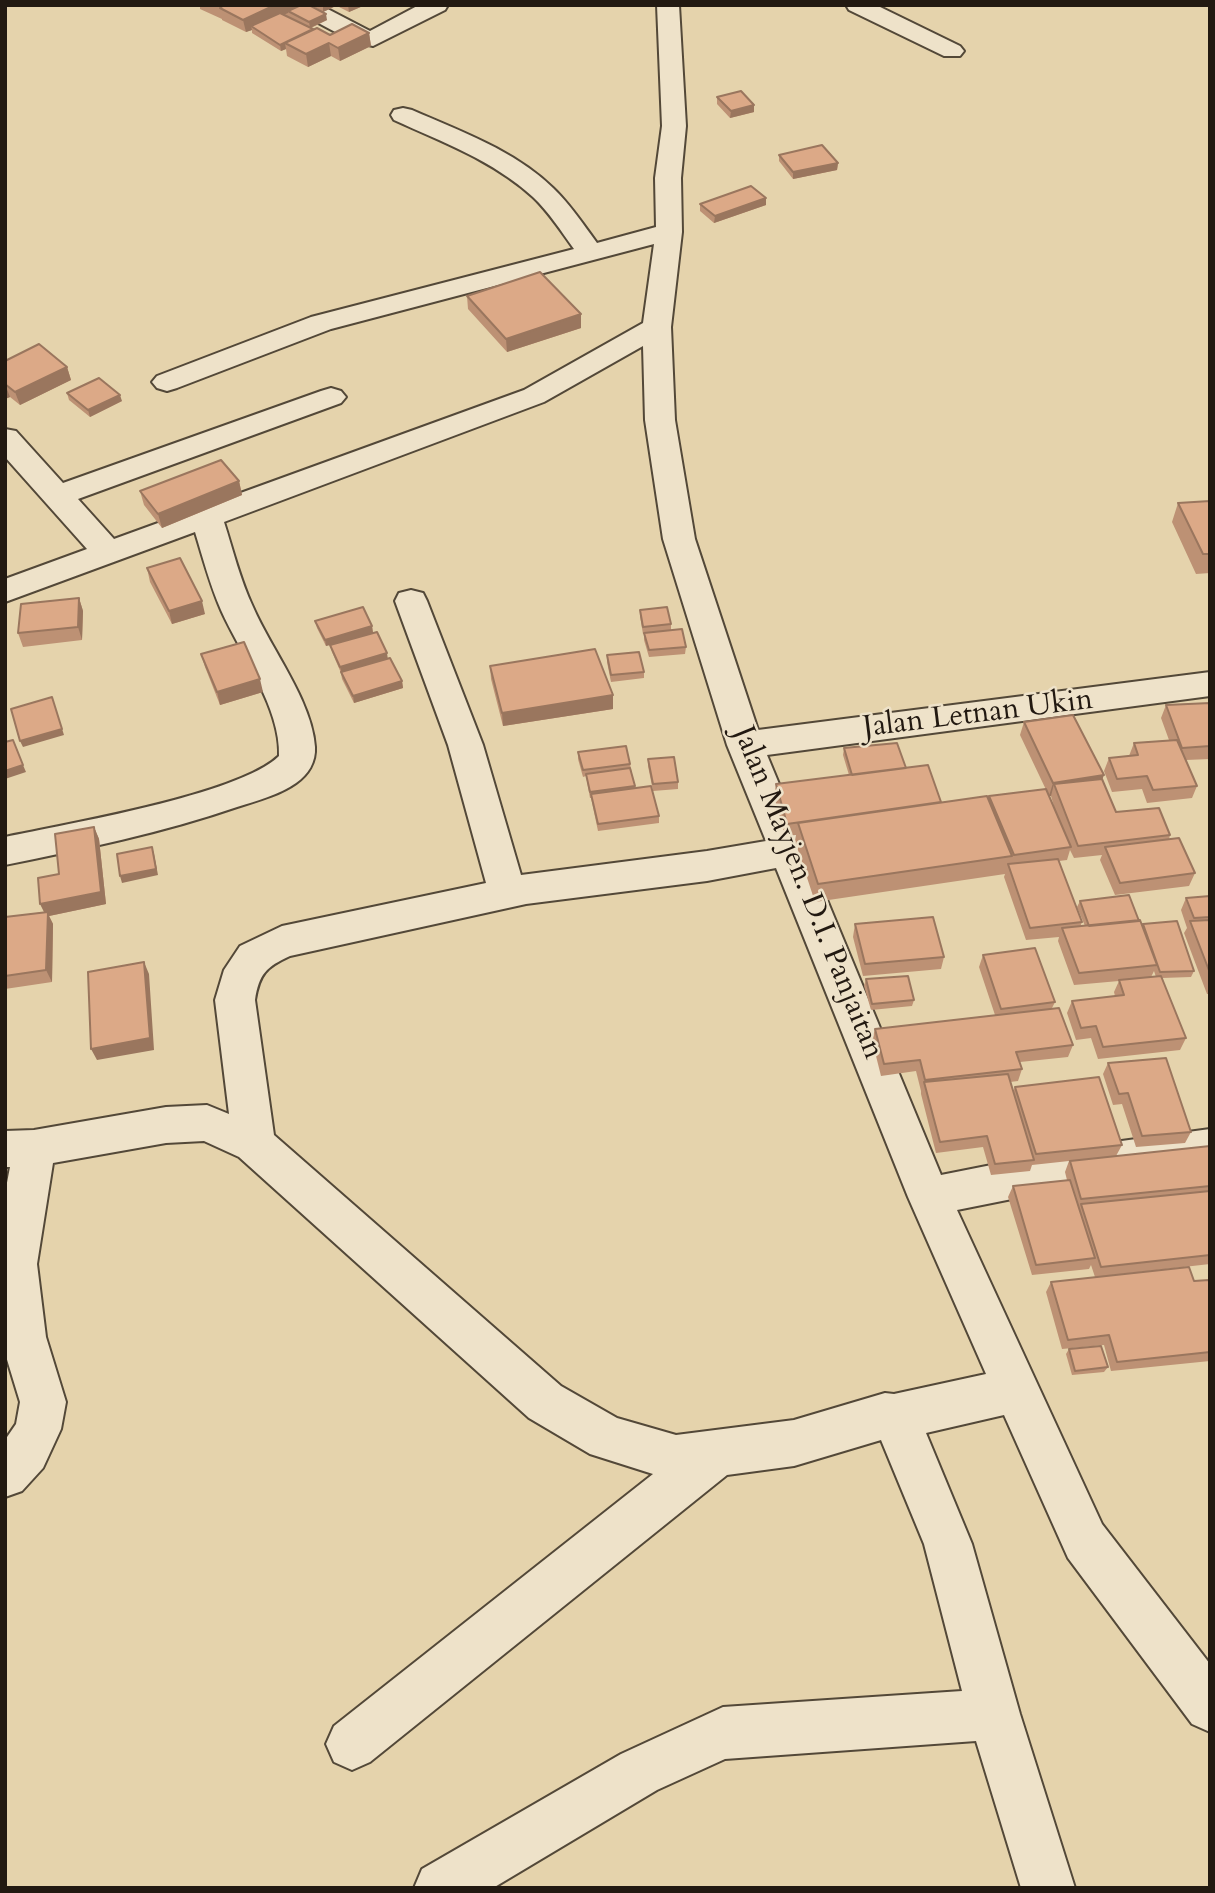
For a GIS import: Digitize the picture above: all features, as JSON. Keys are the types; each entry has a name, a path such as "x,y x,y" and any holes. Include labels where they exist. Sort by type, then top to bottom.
{"street":[{"path":"302,5 362,37 373,40 437,5"},
{"name":"Jalan Mayjen. D.I. Panjaitan","path":"668,5 674,126 668,178 669,232 657,327 660,420 679,539 745,745 776,854 1085,1541 1210,1706"},
{"path":"857,5 952,51"},
{"path":"403,115 487,153 517,172 544,194 591,252"},
{"path":"167,382 321,323 669,232"},
{"path":"5,591 534,396 657,327"},
{"path":"57,496 331,397"},
{"path":"5,438 108,552"},
{"path":"5,852 108,829 248,791 292,768 297,759 297,748 288,713 236,607 205,516"},
{"path":"411,601 442,679 498,850 507,894"},
{"name":"Jalan Letnan Ukin","path":"745,745 1210,684"},
{"path":"254,1144 234,1000 238,977 253,955 282,942 507,894 776,854"},
{"path":"5,1474 26,1452 38,1429 43,1402 23,1337 15,1264 19,1148 166,1125 207,1123 254,1144 545,1402 607,1438 676,1458 794,1443 885,1416 894,1417 1017,1390"},
{"path":"929,1197 1092,1164 1210,1147"},
{"path":"894,1417 924,1481 948,1544 994,1714 1048,1888"},
{"path":"352,1744 717,1453"},
{"path":"441,1888 639,1772 723,1733 994,1714"}],"building":[{"path":"224,5 275,5 243,20 220,8"},
{"path":"301,5 309,5 326,14 309,22 288,11"},
{"path":"280,13 313,29 280,45 251,26"},
{"path":"352,24 369,33 338,48 329,43 306,54 285,43 317,28 330,35"},
{"path":"741,91 754,105 731,111 717,97"},
{"path":"822,145 838,163 793,172 779,155"},
{"path":"751,186 766,198 715,216 700,204"},
{"path":"540,272 581,314 506,339 467,296"},
{"path":"39,344 67,367 15,392 5,384 5,361"},
{"path":"99,378 120,395 88,410 67,393"},
{"path":"221,460 239,481 158,514 140,491"},
{"path":"1210,501 1210,554 1203,554 1178,503"},
{"path":"180,558 202,601 169,611 147,568"},
{"path":"79,598 78,627 18,633 21,604"},
{"path":"363,607 372,626 325,640 315,621"},
{"path":"667,607 671,624 643,627 640,610"},
{"path":"682,629 686,647 649,650 644,633"},
{"path":"377,632 387,653 340,667 330,645"},
{"path":"244,642 260,679 217,692 201,654"},
{"path":"595,649 613,695 502,713 490,666"},
{"path":"639,652 644,672 611,675 607,655"},
{"path":"390,658 402,681 353,696 341,672"},
{"path":"52,697 62,729 20,741 11,709"},
{"path":"1210,703 1210,746 1182,748 1166,705"},
{"path":"1073,715 1104,775 1053,783 1024,722"},
{"path":"13,740 23,765 5,771 5,742"},
{"path":"1177,740 1197,786 1153,790 1147,776 1117,779 1109,758 1138,755 1134,743"},
{"path":"897,743 906,768 852,775 844,748"},
{"path":"626,746 630,764 583,770 578,752"},
{"path":"674,757 678,782 653,784 648,759"},
{"path":"928,765 941,802 787,824 776,784"},
{"path":"630,768 635,786 590,792 586,774"},
{"path":"1102,779 1116,812 1159,808 1170,835 1078,846 1054,784"},
{"path":"651,786 659,816 598,824 591,794"},
{"path":"1046,789 1071,847 1014,855 989,796"},
{"path":"987,796 1012,856 818,884 798,823"},
{"path":"94,827 101,892 40,904 38,878 59,874 55,834"},
{"path":"1179,838 1195,873 1120,883 1105,847"},
{"path":"152,847 156,869 120,876 117,854"},
{"path":"1058,859 1082,922 1030,928 1008,864"},
{"path":"1129,895 1139,921 1089,926 1080,901"},
{"path":"1210,896 1210,917 1194,918 1186,898"},
{"path":"48,912 46,970 5,976 5,917"},
{"path":"933,917 944,957 865,964 855,924"},
{"path":"1140,920 1157,965 1079,973 1062,928"},
{"path":"1210,920 1210,973 1190,921"},
{"path":"1177,921 1194,971 1160,972 1143,924"},
{"path":"1035,948 1055,1002 1001,1009 983,955"},
{"path":"144,962 150,1038 91,1049 88,972"},
{"path":"908,976 914,1000 872,1004 866,979"},
{"path":"1161,976 1186,1038 1103,1047 1096,1026 1081,1028 1072,1001 1124,995 1119,980"},
{"path":"1059,1008 1073,1045 1016,1052 1022,1069 925,1080 920,1060 884,1064 875,1029"},
{"path":"1166,1058 1191,1132 1142,1136 1128,1093 1119,1094 1108,1063"},
{"path":"1008,1074 1034,1160 995,1164 987,1136 940,1142 924,1082"},
{"path":"1099,1077 1122,1145 1036,1154 1015,1087"},
{"path":"1210,1146 1210,1186 1081,1199 1070,1161"},
{"path":"1070,1180 1095,1258 1036,1265 1013,1186"},
{"path":"1210,1191 1210,1255 1101,1267 1081,1204"},
{"path":"1189,1267 1194,1281 1209,1280 1210,1284 1210,1352 1117,1362 1109,1335 1068,1340 1051,1282"},
{"path":"1101,1346 1108,1367 1075,1371 1069,1349"}]}
